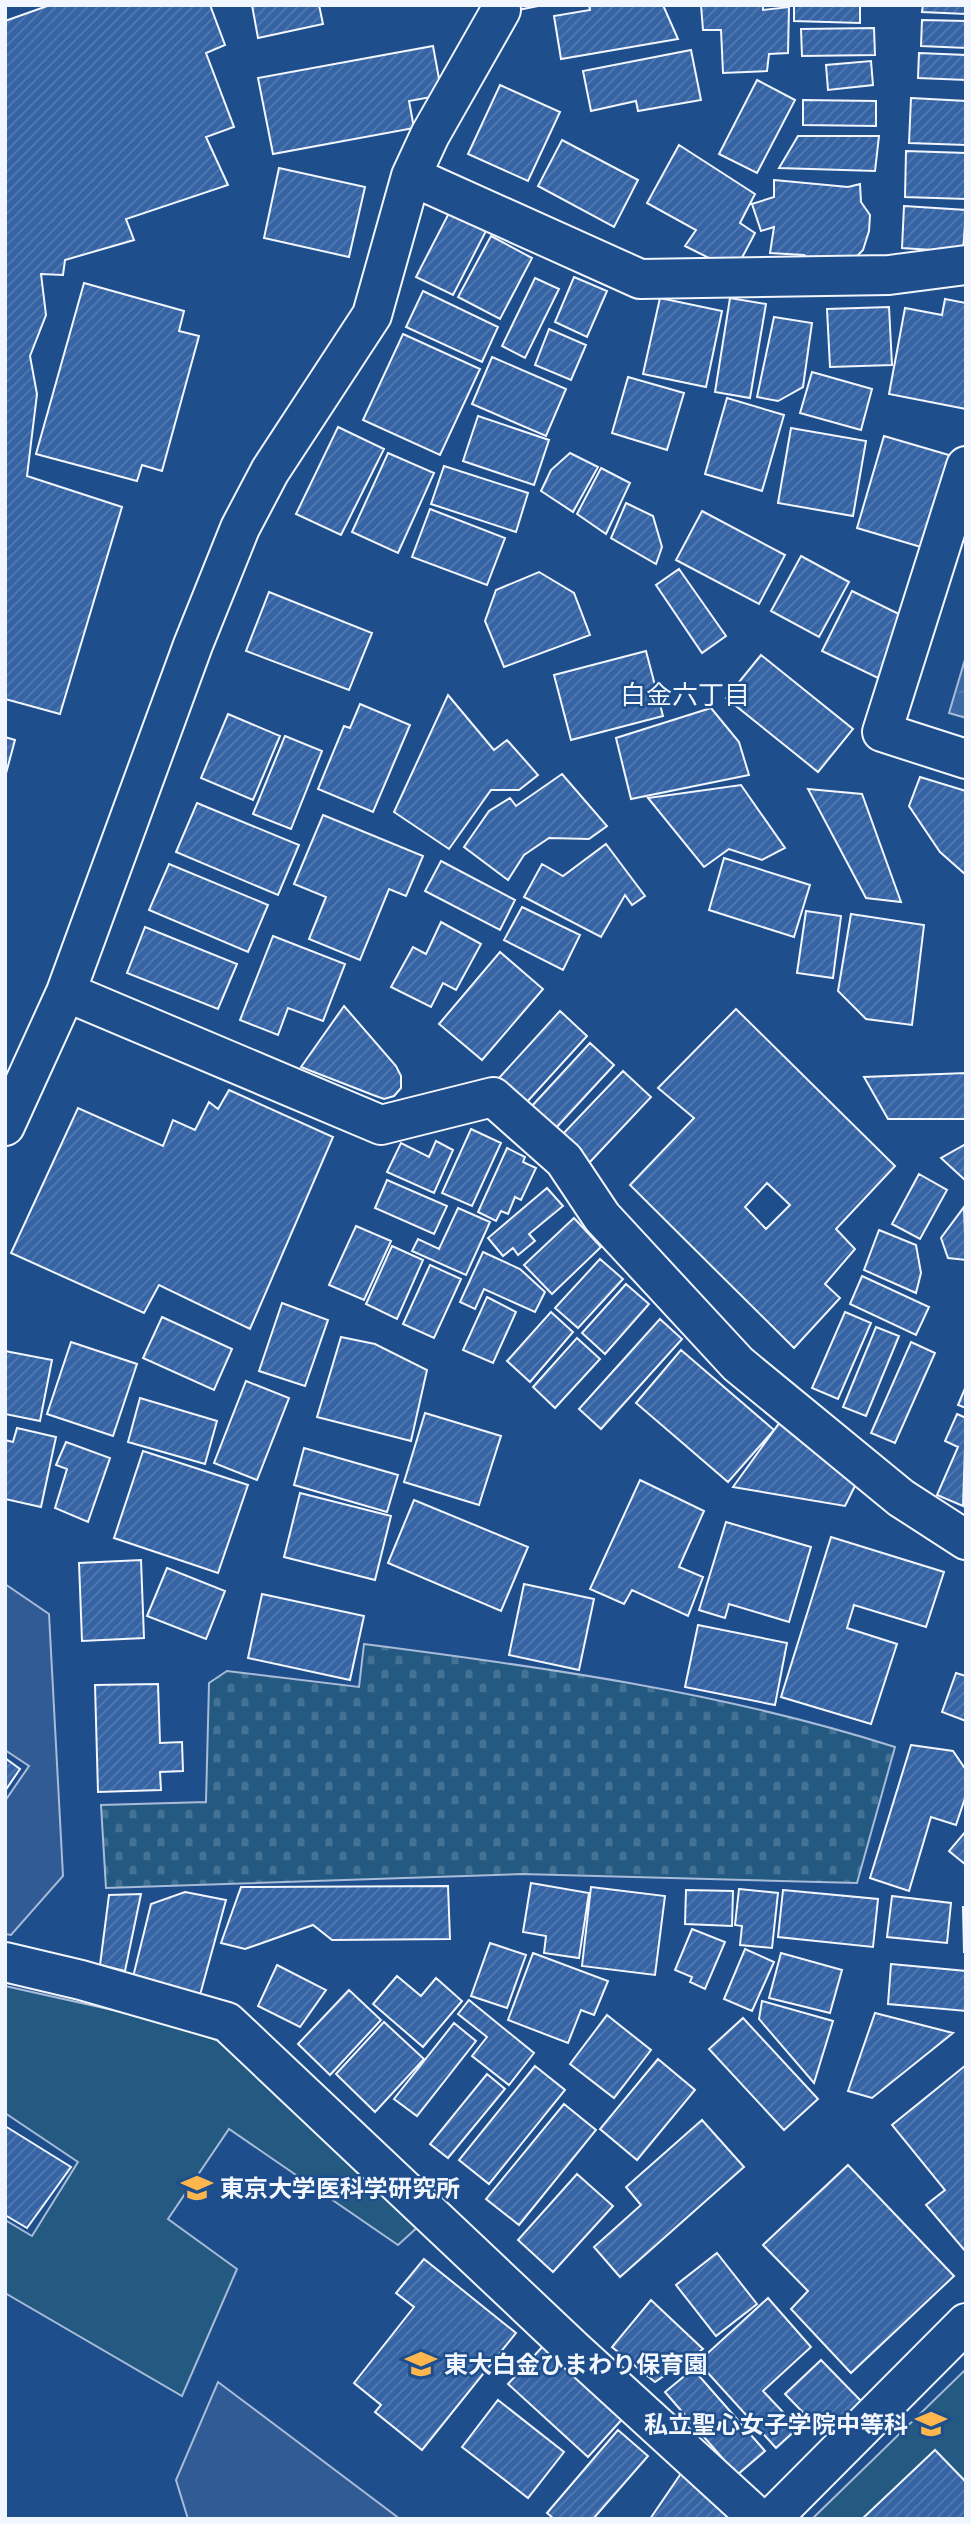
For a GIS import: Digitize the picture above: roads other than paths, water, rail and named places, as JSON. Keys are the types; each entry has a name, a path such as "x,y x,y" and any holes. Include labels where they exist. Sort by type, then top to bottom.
{"street":[{"path":"5,1126 66,992 193,645 240,528 270,471 372,315 411,176 430,135 500,10 500,5"},
{"path":"411,176 640,279 889,275 966,265"},
{"path":"966,466 882,732 966,759"},
{"path":"66,992 381,1125 492,1097 564,1160 602,1217 738,1364 901,1498 966,1540"},
{"path":"5,1962 81,1980 227,2022 564,2340 759,2519"},
{"path":"771,2519 966,2323"}],"water":[{"path":"966,656 966,718 949,713"}],"place":[{"name":"東京大学医科学研究所","path":"197,2188"},
{"name":"東大白金ひまわり保育園","path":"421,2364"},
{"name":"私立聖心女子学院中等科","path":"931,2424"}],"district":[{"name":"白金六丁目","path":"685,695"}]}
